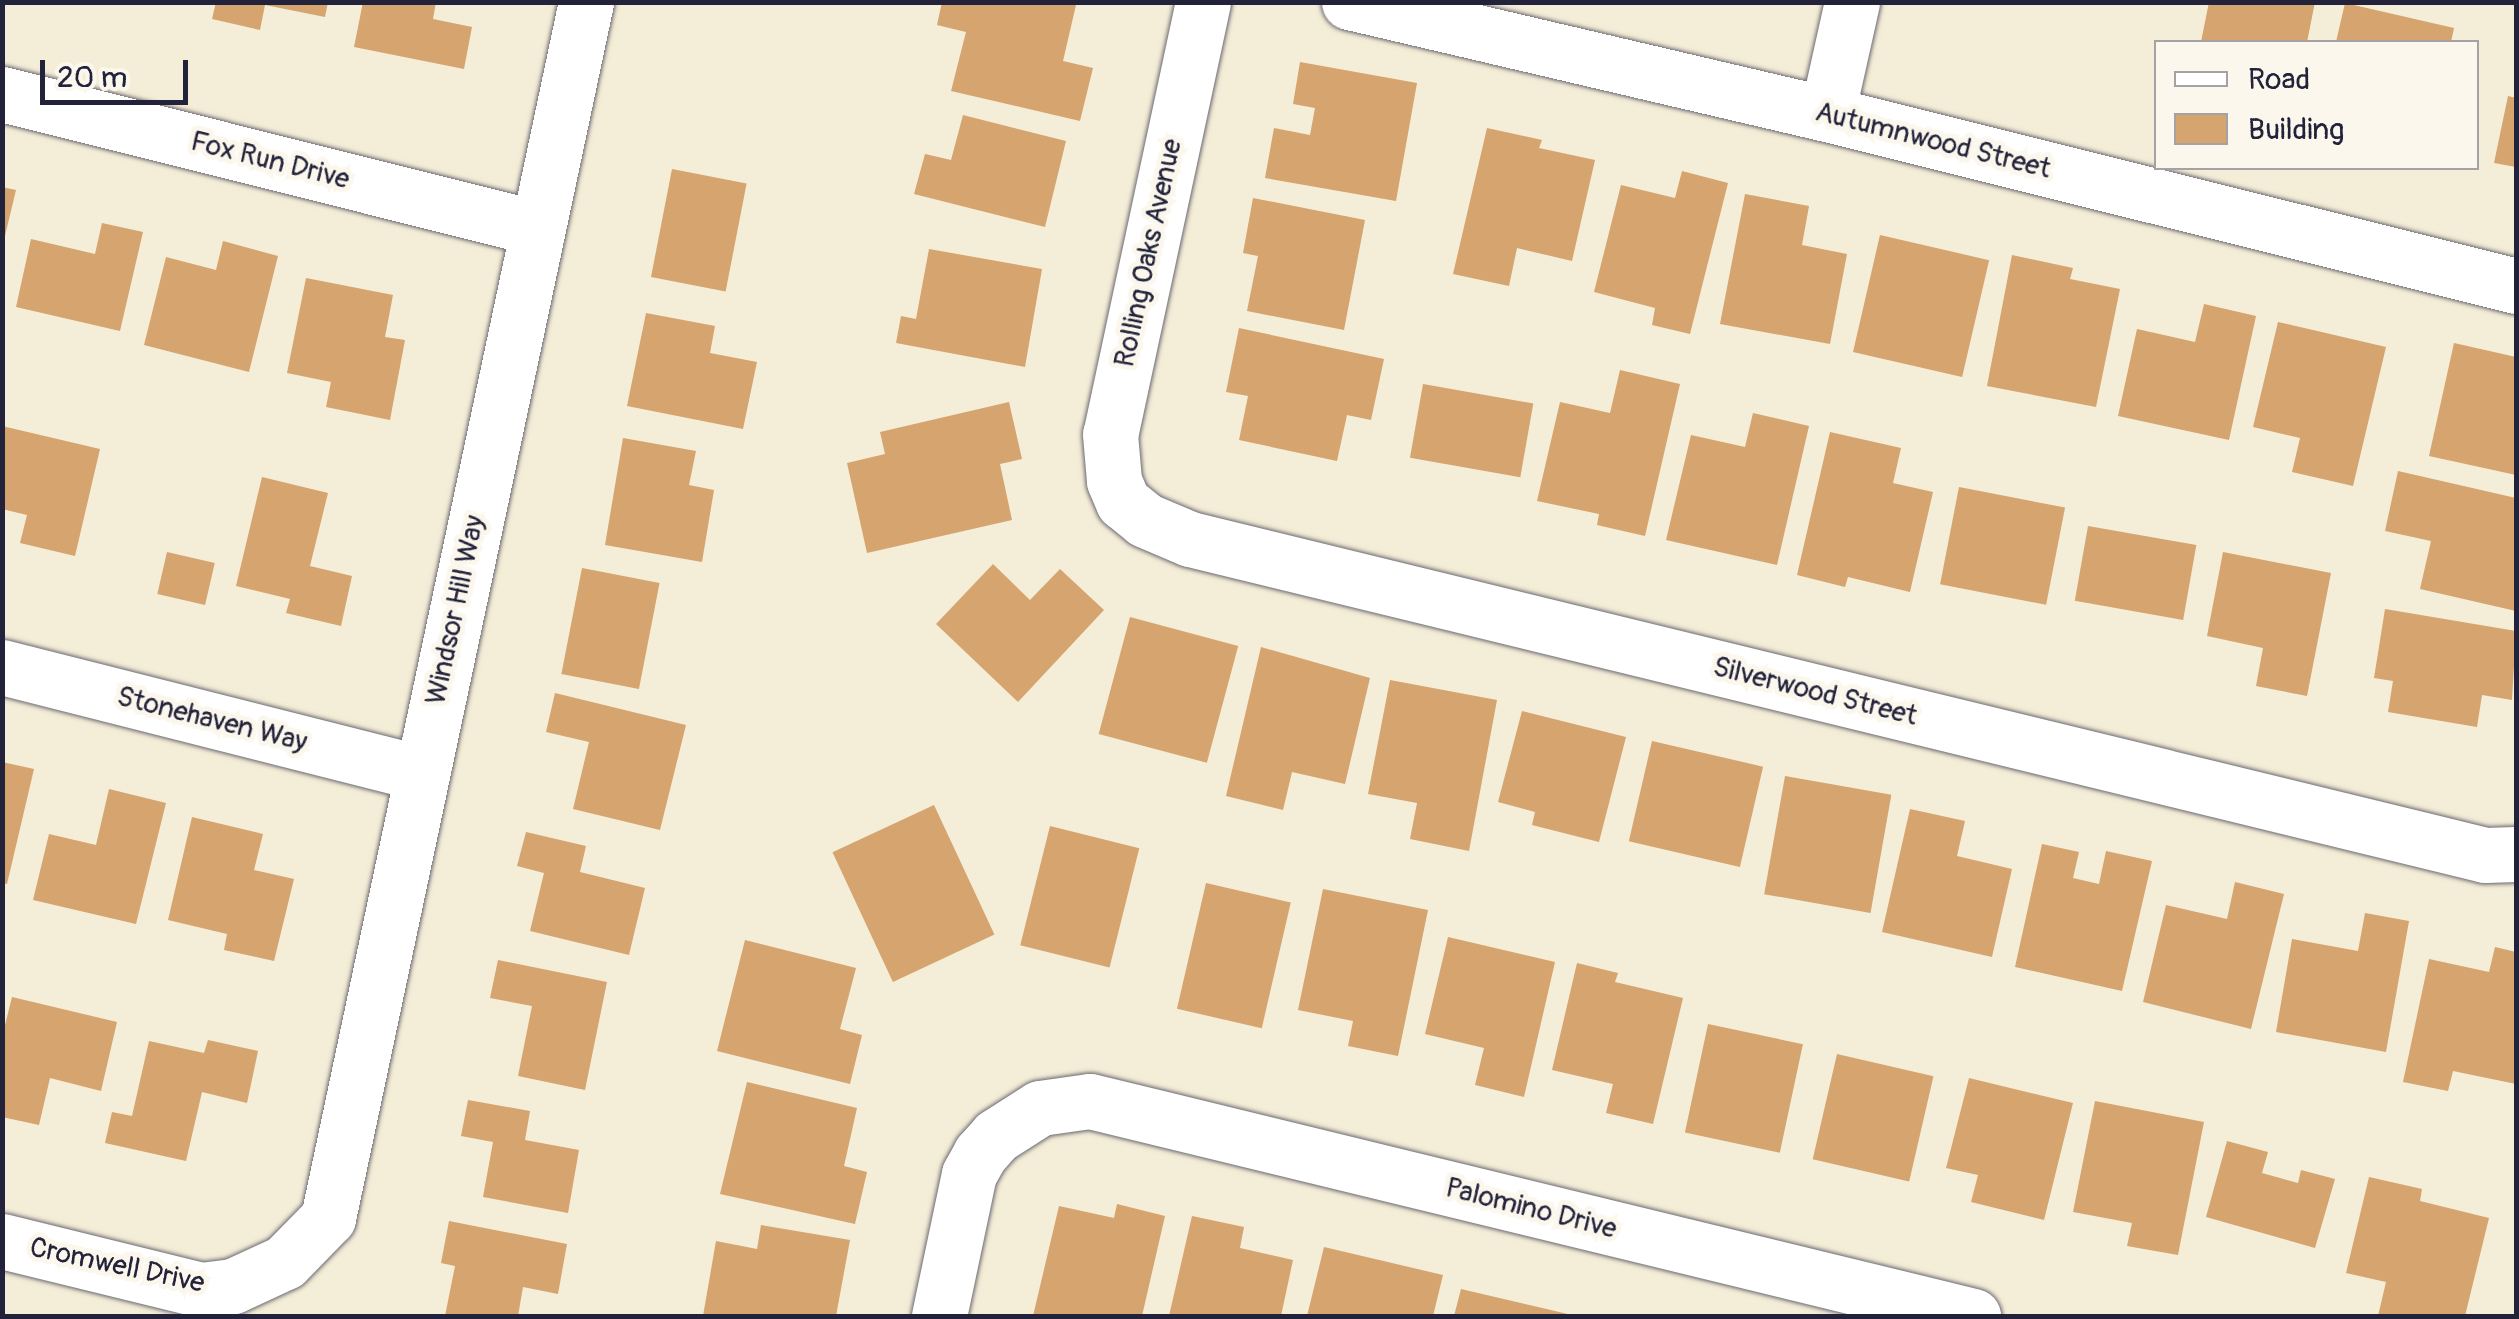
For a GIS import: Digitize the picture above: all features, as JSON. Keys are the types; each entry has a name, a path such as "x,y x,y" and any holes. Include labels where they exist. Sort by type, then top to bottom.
{"street":[{"name":"Windsor Hill Way","path":"328,1218 586,2"},
{"name":"Rolling Oaks Avenue","path":"1123,502 1114,481 1110,434 1203,2"},
{"name":"Autumnwood Street","path":"1348,2 1827,114 2516,286"},
{"path":"1827,114 1852,2"},
{"name":"Fox Run Drive","path":"2,94 537,228"},
{"name":"Silverwood Street","path":"1123,502 1145,520 1190,540 2485,854 2516,854"},
{"name":"Stonehaven Way","path":"2,668 421,773"},
{"name":"Palomino Drive","path":"940,1316 969,1174 980,1154 996,1136 1040,1108 1090,1101 1973,1316"},
{"name":"Cromwell Drive","path":"2,1241 202,1290 233,1286 286,1262 328,1218"}],"building":[{"path":"216,2 328,2 325,17 265,5 260,30 212,19"},
{"path":"363,2 436,2 433,19 472,27 464,69 354,47"},
{"path":"942,2 1076,5 1063,61 1093,68 1080,121 951,91 966,32 937,25"},
{"path":"2209,2 2315,2 2307,40 2201,40"},
{"path":"2345,3 2454,28 2451,40 2336,40"},
{"path":"1300,62 1417,83 1396,201 1265,178 1274,128 1310,135 1315,108 1293,104"},
{"path":"2508,96 2516,98 2516,167 2494,163"},
{"path":"963,115 1066,141 1045,227 914,194 925,154 951,160"},
{"path":"1487,128 1542,140 1539,148 1595,160 1572,261 1517,248 1509,286 1453,274"},
{"path":"672,169 747,184 726,291 651,277"},
{"path":"1682,171 1728,183 1690,334 1652,325 1655,308 1594,292 1621,185 1675,198"},
{"path":"2,187 16,190 4,240 2,240"},
{"path":"1745,194 1809,206 1802,245 1847,254 1830,344 1720,324"},
{"path":"1253,198 1365,220 1344,330 1247,311 1258,256 1243,253"},
{"path":"102,223 143,232 120,331 16,307 31,239 95,254"},
{"path":"1880,235 1989,260 1962,377 1853,352"},
{"path":"223,241 278,256 249,372 144,345 166,257 216,270"},
{"path":"929,249 1042,269 1025,367 896,343 901,316 916,319"},
{"path":"2012,255 2073,268 2070,279 2120,289 2096,407 1987,386"},
{"path":"306,278 393,295 385,337 405,340 390,420 326,407 331,382 287,373"},
{"path":"2204,304 2256,316 2229,440 2118,416 2137,329 2195,342"},
{"path":"646,313 715,326 710,353 757,362 743,429 627,406"},
{"path":"2278,322 2386,347 2353,486 2292,472 2300,438 2253,427"},
{"path":"1239,328 1384,359 1371,420 1347,415 1337,461 1239,440 1248,396 1226,392"},
{"path":"2454,343 2516,357 2516,475 2429,456"},
{"path":"1620,370 1680,384 1645,536 1597,525 1599,514 1537,501 1560,402 1610,413"},
{"path":"1423,384 1533,403 1520,477 1410,458"},
{"path":"1009,402 1022,459 1000,464 1012,520 867,553 847,463 885,454 880,432"},
{"path":"1753,413 1809,426 1777,565 1666,540 1691,435 1745,447"},
{"path":"2,426 100,449 75,556 20,543 27,515 2,509"},
{"path":"1830,432 1901,448 1893,483 1933,492 1910,592 1848,577 1845,587 1797,575"},
{"path":"623,438 696,451 689,485 714,490 702,562 605,545"},
{"path":"2398,471 2516,498 2516,611 2420,589 2431,541 2385,531"},
{"path":"262,477 328,493 310,566 352,576 341,626 286,613 290,599 236,586"},
{"path":"1959,487 2065,508 2046,605 1940,584"},
{"path":"2088,526 2196,545 2183,620 2075,601"},
{"path":"167,552 215,563 205,605 157,594"},
{"path":"2223,552 2331,573 2307,696 2256,686 2263,648 2207,636"},
{"path":"993,564 1030,600 1060,569 1104,610 1018,702 936,624"},
{"path":"582,568 660,583 639,689 561,674"},
{"path":"2385,609 2516,631 2512,700 2482,695 2477,727 2388,712 2393,681 2374,678"},
{"path":"1130,617 1238,646 1207,763 1099,734"},
{"path":"1261,647 1370,678 1345,784 1292,772 1283,810 1226,796"},
{"path":"1390,680 1497,700 1469,851 1410,839 1417,803 1368,794"},
{"path":"555,693 686,725 660,830 573,809 589,742 546,732"},
{"path":"1522,711 1626,737 1599,842 1532,825 1535,812 1498,802"},
{"path":"1652,741 1763,767 1740,867 1629,841"},
{"path":"2,762 34,769 7,884 2,883"},
{"path":"1785,776 1891,795 1871,913 1764,894"},
{"path":"109,789 166,803 136,924 33,900 49,834 96,845"},
{"path":"934,805 994,935 893,982 832,852"},
{"path":"1910,809 1965,821 1957,856 2012,869 1992,957 1882,932"},
{"path":"192,817 263,834 254,870 294,879 274,961 224,950 227,934 168,920"},
{"path":"1050,826 1139,848 1110,968 1020,945"},
{"path":"526,832 586,846 580,872 645,888 629,955 530,931 544,873 517,866"},
{"path":"2042,844 2079,852 2073,878 2099,884 2106,851 2152,861 2122,991 2015,967"},
{"path":"2235,882 2284,894 2251,1029 2143,1002 2166,905 2227,919"},
{"path":"1206,883 1291,903 1262,1028 1177,1009"},
{"path":"1323,889 1428,910 1398,1056 1348,1046 1353,1021 1298,1010"},
{"path":"2365,913 2409,921 2386,1052 2276,1032 2292,939 2358,951"},
{"path":"1448,937 1555,962 1524,1097 1475,1085 1484,1048 1425,1034"},
{"path":"745,940 856,968 840,1029 862,1035 850,1084 717,1051"},
{"path":"2495,947 2516,952 2516,1084 2453,1071 2448,1091 2403,1082 2429,959 2489,972"},
{"path":"498,960 607,982 585,1090 518,1076 532,1006 490,998"},
{"path":"1577,963 1618,973 1615,982 1683,998 1653,1124 1606,1113 1613,1084 1552,1070"},
{"path":"12,997 117,1022 101,1091 50,1078 39,1125 2,1117 2,1037"},
{"path":"1708,1024 1803,1044 1780,1153 1685,1133"},
{"path":"208,1040 258,1051 247,1103 202,1092 186,1161 105,1143 112,1112 132,1116 149,1041 204,1053"},
{"path":"1837,1054 1933,1076 1909,1182 1813,1159"},
{"path":"1969,1078 2073,1103 2044,1220 1971,1202 1978,1175 1946,1168"},
{"path":"747,1082 857,1108 844,1166 867,1172 855,1224 720,1194"},
{"path":"468,1100 530,1111 525,1140 579,1150 568,1213 483,1197 493,1142 461,1136"},
{"path":"2095,1101 2204,1122 2178,1255 2127,1246 2132,1223 2073,1212"},
{"path":"2227,1141 2268,1152 2262,1173 2298,1183 2301,1170 2335,1179 2315,1248 2206,1217"},
{"path":"2369,1177 2422,1189 2420,1201 2489,1218 2465,1316 2378,1316 2386,1282 2346,1273"},
{"path":"1117,1204 1165,1216 1142,1316 1033,1316 1059,1206 1114,1218"},
{"path":"1192,1216 1244,1227 1240,1248 1293,1260 1281,1316 1169,1316"},
{"path":"449,1221 567,1244 558,1294 523,1287 518,1316 445,1316 455,1266 441,1263"},
{"path":"761,1225 850,1240 836,1316 703,1316 716,1241 757,1249"},
{"path":"1324,1247 1443,1275 1433,1316 1307,1316"},
{"path":"1461,1289 1572,1315 1572,1316 1454,1316"}]}
